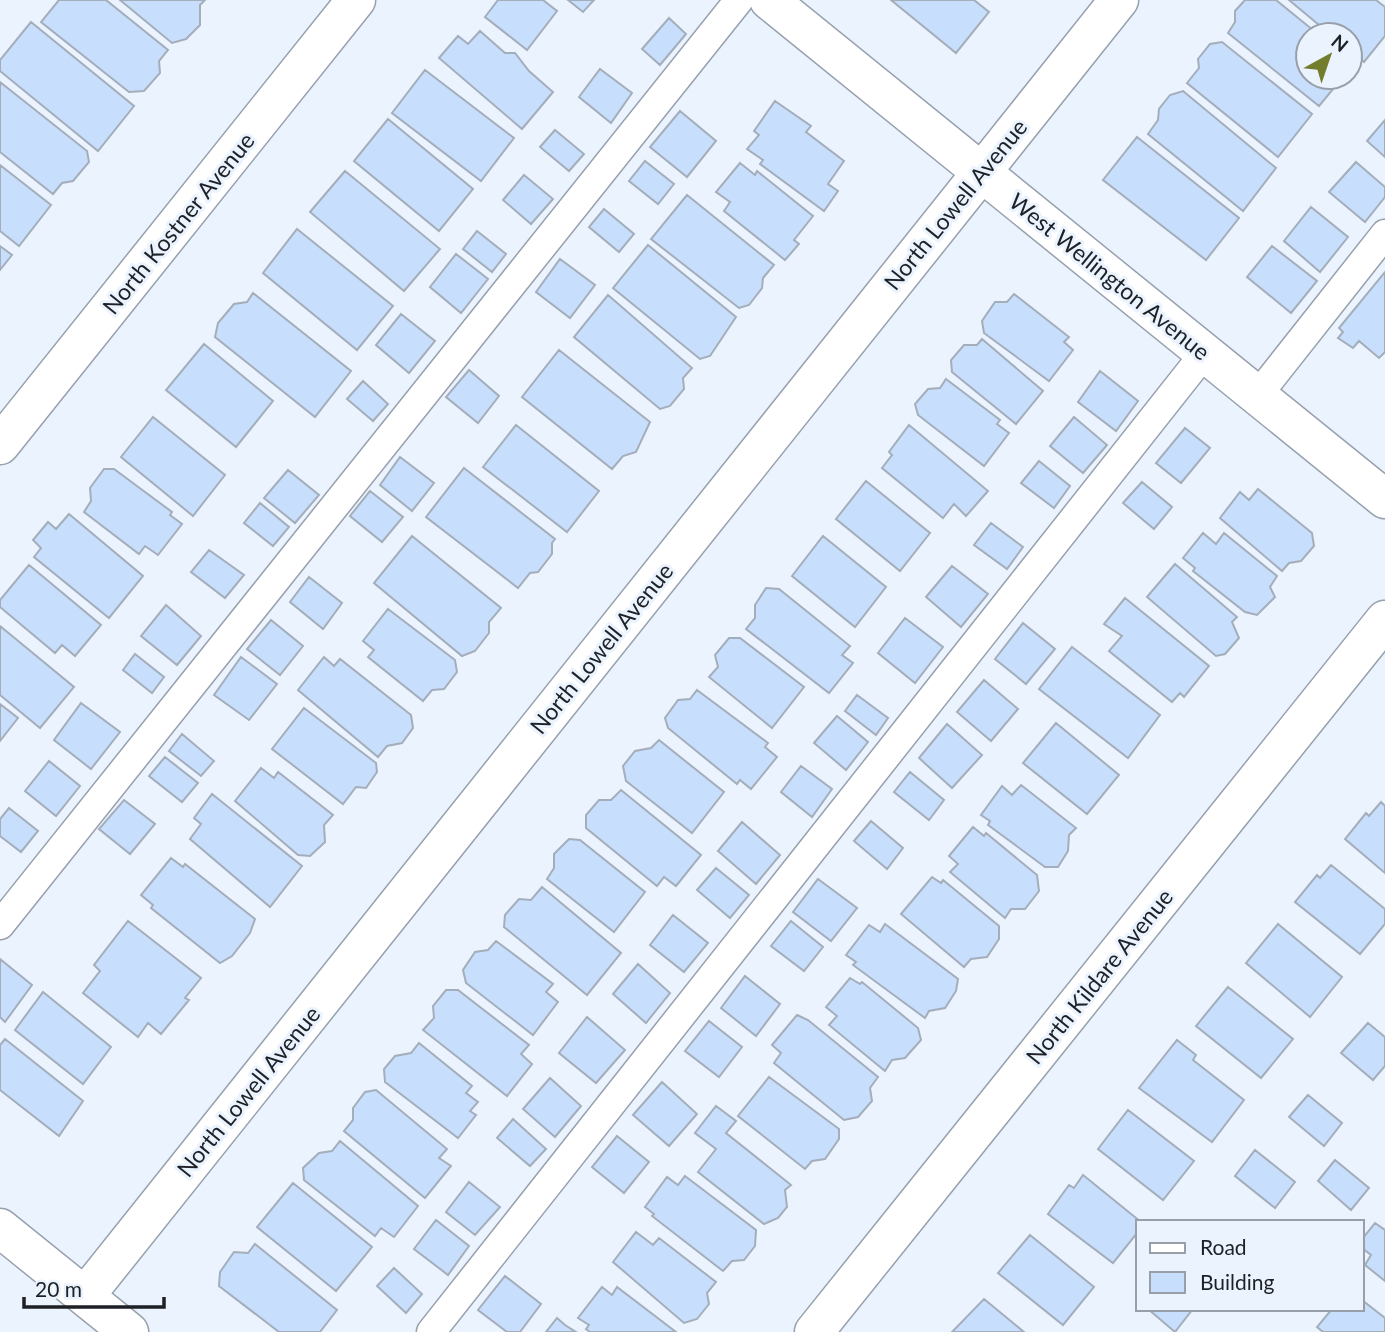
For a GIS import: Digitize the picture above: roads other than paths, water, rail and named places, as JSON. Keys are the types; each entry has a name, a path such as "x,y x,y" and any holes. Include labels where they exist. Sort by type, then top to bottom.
{"street":[{"name":"North Kostner Avenue","path":"0,445 356,0"},
{"name":"West Wellington Avenue","path":"769,0 1385,499"},
{"name":"North Lowell Avenue","path":"85,1296 1119,0"},
{"name":"North Kildare Avenue","path":"814,1332 1385,620"},
{"path":"0,1227 129,1332"}],"lane":[{"path":"0,925 739,0"},
{"path":"1257,396 1385,234"},
{"path":"431,1332 1205,354"}]}
